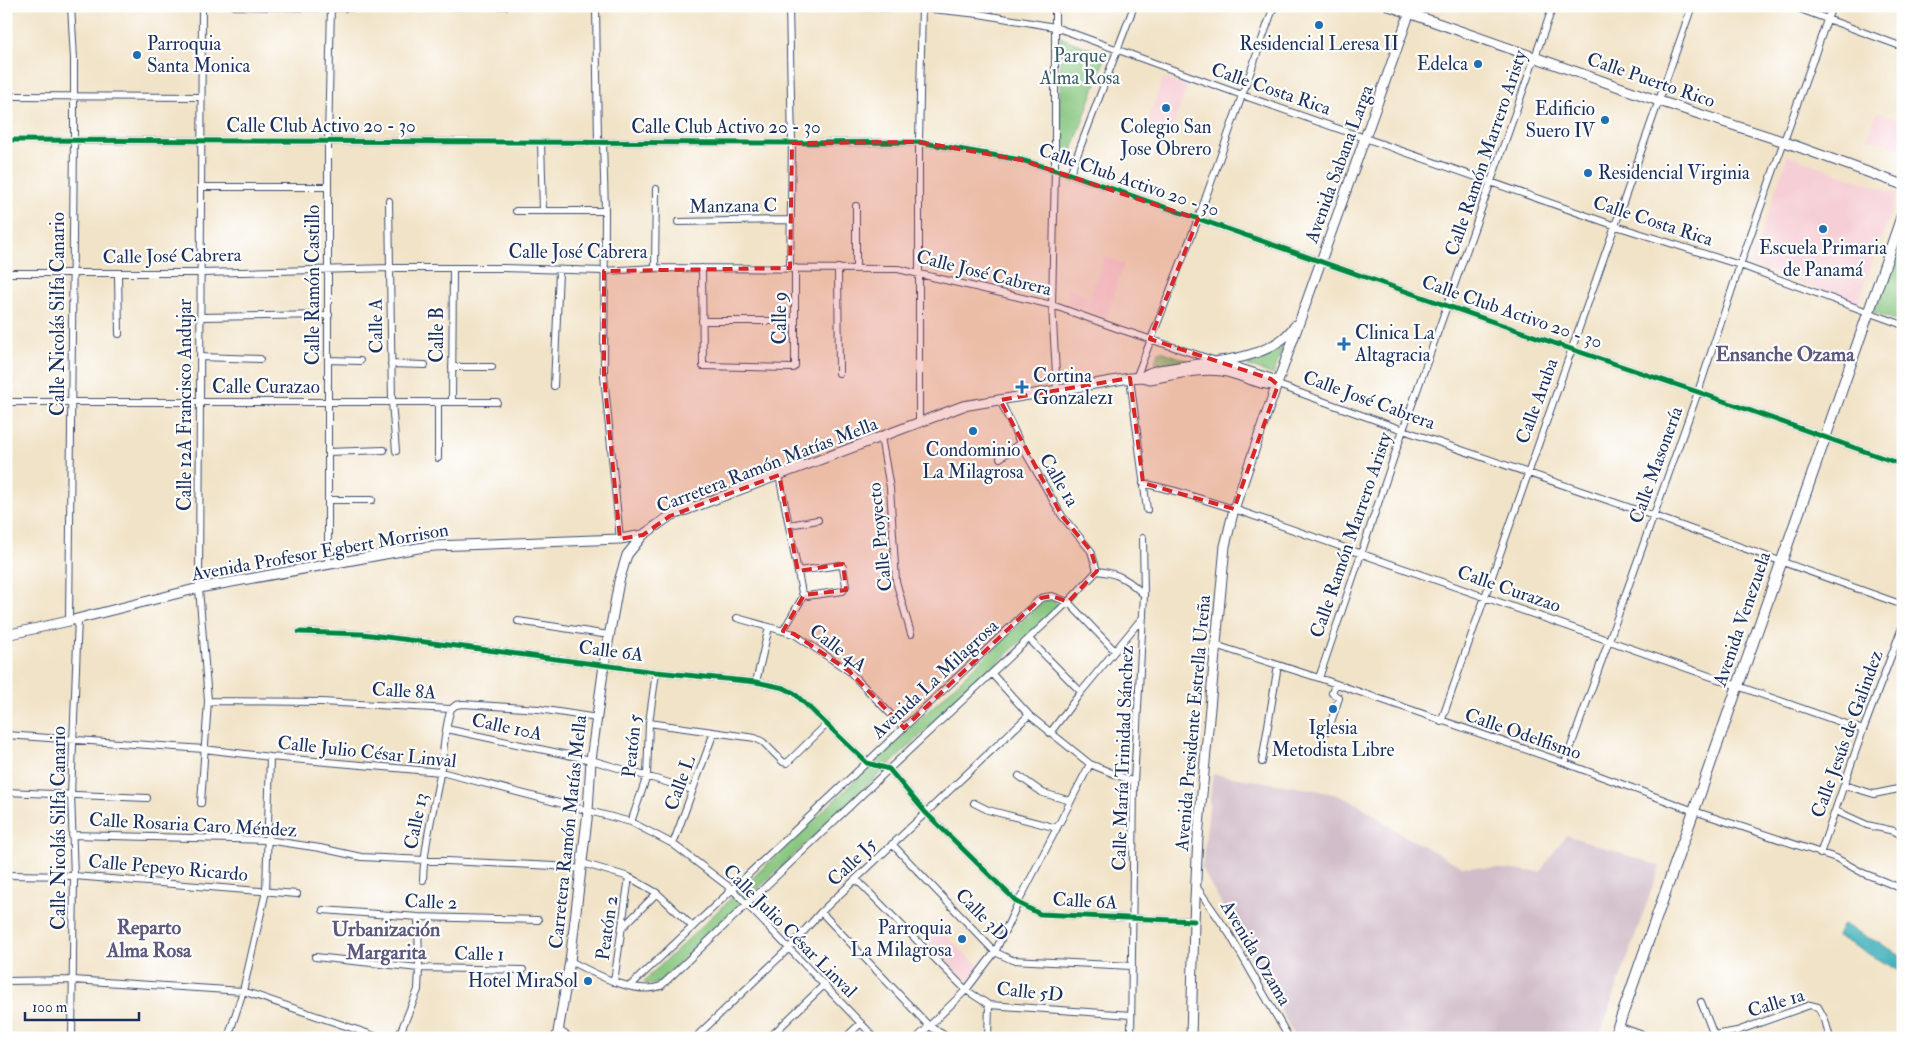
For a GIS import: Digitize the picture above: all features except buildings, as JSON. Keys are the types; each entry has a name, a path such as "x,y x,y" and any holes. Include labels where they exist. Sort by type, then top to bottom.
{"main road":[{"name":"Calle Puerto Rico","path":"1389,6 1411,10 1659,101 1785,142 1903,185"},
{"name":"Avenida Sabana Larga","path":"1265,418 1411,10"},
{"name":"Avenida Venezuela","path":"1614,1038 1903,212"},
{"name":"Carretera Ramón Matías Mella","path":"1136,378 1147,373 1162,370 1248,356 1268,348 1281,340 1300,322"},
{"name":"Calle José Cabrera","path":"1216,361 1271,379 1278,385"},
{"name":"Carretera Ramón Matías Mella","path":"558,1034 570,961 597,718 609,635 619,581 627,555 643,535 670,516 963,406 1136,378 1150,379 1196,372 1223,371 1270,386 1278,385"},
{"name":"Avenida Presidente Estrella Ureña","path":"1191,1038 1196,886 1215,645 1225,546 1234,509 1265,418"},
{"name":"Avenida Profesor Egbert Morrison","path":"6,635 200,588 434,546 620,539 643,535"}],"street":[{"name":"Calle Nicolás Silfa Canario","path":"69,621 74,140 71,6"},
{"name":"Calle 12A Francisco Andujar","path":"201,803 208,701 200,588 202,6"},
{"path":"235,6 505,6"},
{"path":"596,6 605,211 604,376 620,539"},
{"name":"Calle Costa Rica","path":"696,6 922,7 1055,27 1242,95 1616,226 1740,265 1903,325"},
{"path":"1055,6 1055,169 1052,305 1057,391"},
{"path":"1070,174 1134,6"},
{"path":"1148,510 1143,483 1136,378 1198,219 1274,6"},
{"name":"Calle Ramón Marrero Aristy","path":"1319,678 1403,430 1553,6"},
{"name":"Calle Aruba","path":"1441,722 1692,6"},
{"path":"1792,6 1903,47"},
{"name":"Calle Masonería","path":"1565,764 1698,392 1740,265 1832,6"},
{"name":"Calle Ramón Castillo","path":"328,564 328,141 331,7"},
{"name":"Calle 9","path":"702,321 703,366 794,367 795,321 790,220 792,143 789,7"},
{"path":"918,424 919,142 922,7"},
{"path":"16,96 201,97"},
{"name":"Calle Club Activo 20 - 30","path":"6,140 919,142 1021,160 1055,169 1903,465"},
{"path":"540,142 543,211"},
{"path":"201,187 328,187"},
{"path":"655,268 656,189"},
{"name":"Calle A","path":"389,201 392,402 396,451"},
{"path":"856,206 856,268"},
{"path":"516,211 605,211"},
{"name":"Manzana C","path":"678,222 790,220"},
{"name":"Calle José Cabrera","path":"6,273 201,273 390,268 604,272 655,268 898,269 1052,305 1216,361"},
{"name":"Calle B","path":"452,268 452,402"},
{"path":"702,268 702,321 795,321"},
{"path":"838,268 839,373"},
{"path":"554,386 559,271"},
{"path":"118,273 119,334"},
{"path":"201,317 329,315"},
{"path":"201,357 260,358"},
{"path":"328,360 360,361"},
{"path":"392,364 425,365"},
{"path":"452,367 492,366"},
{"name":"Calle José Cabrera","path":"1278,385 1903,605"},
{"name":"Calle 1a","path":"1000,400 1020,443 1062,516 1091,551 1097,571"},
{"name":"Calle Curazao","path":"6,402 497,402"},
{"path":"438,402 438,458"},
{"name":"Calle Proyecto","path":"881,437 890,488 896,581 911,634"},
{"path":"1000,458 1020,443"},
{"path":"328,452 384,450"},
{"path":"779,475 804,595 783,631"},
{"name":"Calle Curazao","path":"1143,483 1180,492 1234,509 1863,730"},
{"path":"328,500 372,500"},
{"path":"789,525 818,520"},
{"name":"Calle María Trinidad Sánchez","path":"1131,1038 1134,782 1144,595 1143,538"},
{"path":"798,571 840,565 843,567 846,586 843,591 804,595"},
{"path":"1097,571 1112,572 1119,575 1144,595"},
{"name":"Avenida La Milagrosa","path":"570,961 614,982 652,989 661,986 888,769 1068,602 1097,571"},
{"name":"Avenida La Milagrosa","path":"631,985 1042,598 1052,596 1068,602"},
{"path":"1068,602 1115,651"},
{"path":"1050,732 1143,617"},
{"name":"Calle Nicolás Silfa Canario","path":"72,1038 74,876 71,794 78,618"},
{"name":"Calle 4A","path":"737,618 794,634 849,671 904,728"},
{"path":"518,621 609,635"},
{"name":"Calle Jesús de Galindez","path":"1820,854 1863,730 1903,625"},
{"path":"756,682 769,627"},
{"name":"Calle 6A","path":"299,632 363,634 656,672 756,682 784,688 794,692 867,763 888,769 925,812 1018,903 1040,914 1194,921"},
{"path":"1029,639 1081,692"},
{"name":"Calle Odelfismo","path":"1215,645 1319,678 1694,811 1836,858 1863,873 1903,889"},
{"path":"1262,762 1278,665"},
{"name":"Peatón 5","path":"631,822 647,776 649,723 656,672"},
{"path":"992,674 1029,715 1090,764 1134,782"},
{"path":"1328,731 1339,698 1332,693 1335,684"},
{"name":"Calle 8A","path":"208,701 321,702 451,709 456,705 463,704 539,709 597,718"},
{"name":"Calle 13","path":"423,880 424,860 451,709"},
{"name":"Calle J5","path":"699,1034 789,948 821,912 1029,715"},
{"path":"649,723 759,739 783,762 787,763 827,724"},
{"name":"Calle 10A","path":"447,729 592,760 693,790"},
{"name":"Calle L","path":"673,844 714,732"},
{"name":"Calle Julio César Linval","path":"6,735 204,748 440,772 631,822 673,844 733,890 875,1038"},
{"path":"228,1038 243,992 266,891 270,756"},
{"path":"917,1038 966,990 995,952 1018,903 1090,764"},
{"path":"1019,776 1042,793 1071,801"},
{"path":"1844,785 1874,794 1903,788"},
{"path":"6,792 147,798"},
{"path":"974,804 988,810 1057,828"},
{"path":"1836,811 1867,825 1903,836"},
{"name":"Calle Rosaria Caro Méndez","path":"72,834 267,840 320,848 361,857 581,866 629,877 657,893 693,927"},
{"name":"Calle 3D","path":"892,844 995,952 1012,960 1132,966"},
{"name":"Calle Pepeyo Ricardo","path":"6,875 74,876 297,894"},
{"name":"Peatón 2","path":"614,982 629,877"},
{"name":"Calle 5D","path":"856,879 966,990 989,1004 1131,1015"},
{"name":"Avenida Ozama","path":"1196,886 1234,943 1289,1038"},
{"path":"622,928 657,893"},
{"name":"Calle 2","path":"323,910 418,917 538,920"},
{"path":"821,912 929,1026 949,1038"},
{"path":"398,1038 418,990 418,917"},
{"name":"Calle 1","path":"315,957 419,968 523,970"},
{"path":"6,980 73,980 243,992 381,1038"},
{"path":"769,1038 824,984"},
{"path":"1701,1002 1714,1037"},
{"path":"988,1038 989,1004"},
{"name":"Calle 1a","path":"1679,1038 1714,1037 1737,1031 1810,1005 1818,1008 1825,1020 1830,1038"},
{"path":"845,1038 861,1023"},
{"path":"1618,1026 1651,1038"},
{"path":"558,1034 570,1038"}],"highlighted area":[{"path":"919,142 1021,160 1198,219 1150,339 1271,379 1278,385 1234,509 1143,483 1130,378 1000,400 1062,516 1091,551 1097,571 1068,602 1052,596 1041,598 904,728 849,671 794,634 783,631 804,595 846,590 843,564 798,571 779,475 670,516 643,535 620,539 604,376 604,271 790,268 792,143"}],"shaded area":[{"name":"Colegio San Jose Obrero","path":"1163,78 1187,86 1169,138 1145,129"},
{"path":"1877,112 1903,120 1903,150 1868,138"},
{"name":"Escuela Primaria de Panamá","path":"1788,155 1897,194 1858,303 1750,265"},
{"path":"1104,257 1124,264 1106,317 1086,309"},
{"path":"1068,288 1088,297 1083,310 1067,304"},
{"path":"1213,774 1321,791 1340,796 1360,805 1401,834 1461,866 1540,872 1566,835 1660,866 1599,1038 1296,1038 1202,869"},
{"path":"932,922 982,969 967,982 920,933"}],"green space":[{"name":"Parque Alma Rosa","path":"1060,37 1106,55 1067,165 1060,163"},
{"path":"1903,222 1903,323 1871,311"},
{"path":"1283,348 1273,375 1247,365"},
{"path":"1161,351 1186,360 1186,362 1158,367 1155,363 1158,353"},
{"path":"1052,600 1059,605 659,982 652,985 643,982 1044,601"}],"water":[{"path":"1843,924 1903,956 1903,973 1837,936"}],"cycle path":[{"path":"6,140 919,142 1021,160 1070,174 1903,465"},
{"path":"299,632 363,634 656,672 756,682 784,688 794,693 867,763 889,769 925,812 1018,903 1040,914 1194,921"}],"place":[{"name":"Residencial Leresa II","path":"1319,25"},
{"name":"Parroquia Santa Monica","path":"137,55"},
{"name":"Edelca","path":"1478,64"},
{"name":"Colegio San Jose Obrero","path":"1166,108"},
{"name":"Edificio Suero IV","path":"1605,120"},
{"name":"Residencial Virginia","path":"1588,173"},
{"name":"Escuela Primaria de Panamá","path":"1823,229"},
{"name":"Clinica La Altagracia","path":"1344,344"},
{"name":"Cortina Gonzalez1","path":"1022,387"},
{"name":"Condominio La Milagrosa","path":"973,431"},
{"name":"Iglesia Metodista Libre","path":"1333,709"},
{"name":"Parroquia La Milagrosa","path":"962,939"},
{"name":"Hotel MiraSol","path":"588,981"}],"district":[{"name":"Ensanche Ozama","path":"1785,354"},
{"name":"Reparto Alma Rosa","path":"149,938"},
{"name":"Urbanización Margarita","path":"386,940"}]}
